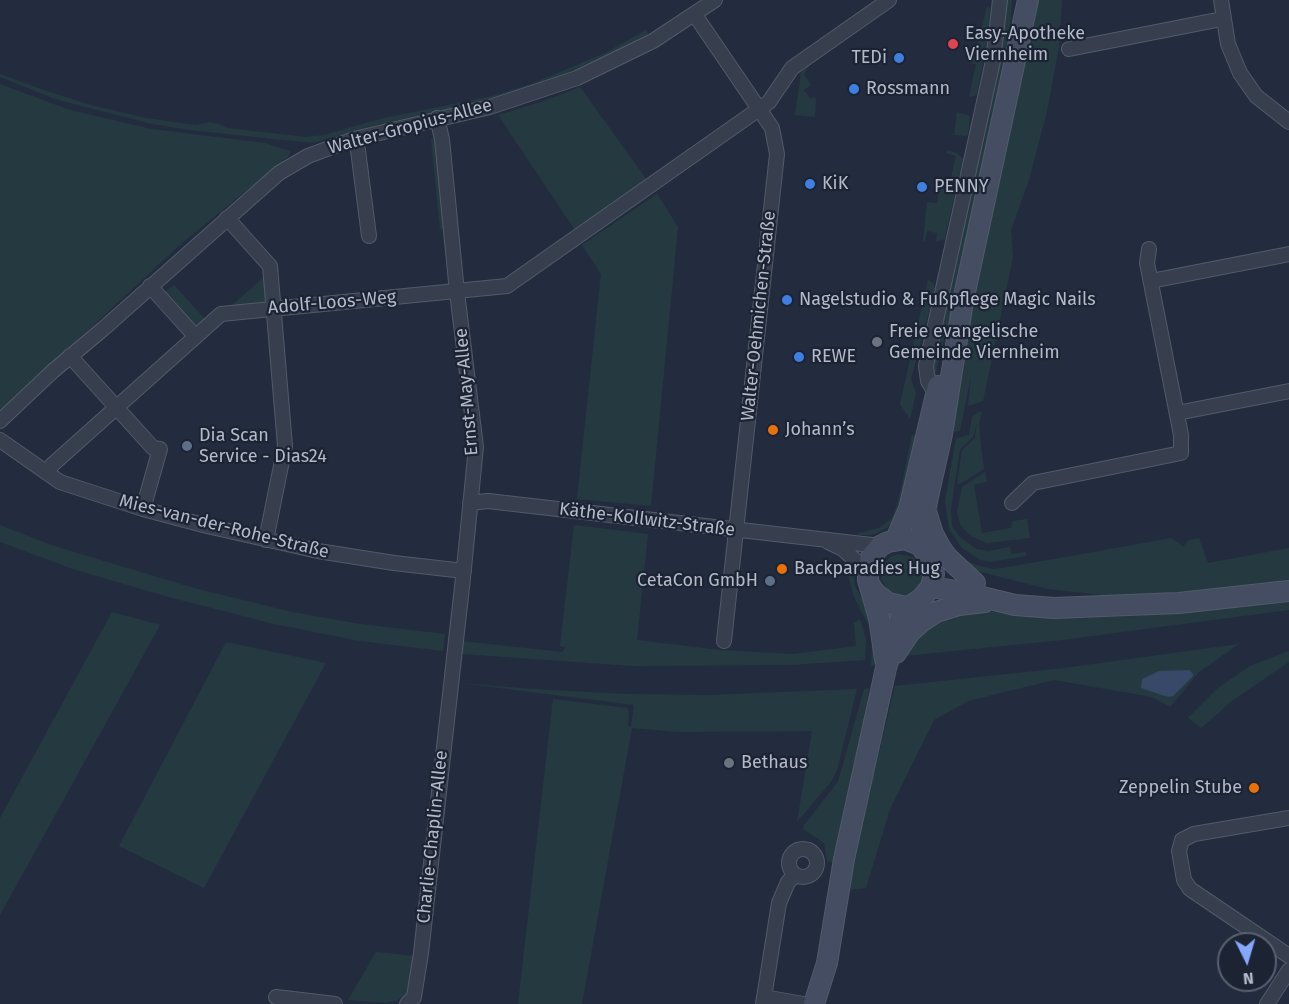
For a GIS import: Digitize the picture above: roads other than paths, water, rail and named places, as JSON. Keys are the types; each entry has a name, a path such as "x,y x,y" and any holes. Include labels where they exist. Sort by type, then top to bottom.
{"main road":[{"path":"1017,53 1019,0"},
{"path":"920,545 942,434 963,301 1028,0"},
{"path":"886,668 879,618 869,579 871,557 888,543 909,509 936,394 963,301"},
{"path":"926,510 933,534 940,547 947,557 975,583"},
{"path":"813,1004 827,963 844,859 886,668 906,607 922,598 932,579 928,555 920,545 905,539 888,543"},
{"path":"932,579 948,576 1036,596 1106,607"},
{"path":"869,579 875,593 888,603 906,607"},
{"path":"932,579 957,591 1030,607 1106,607 1179,603 1289,591"},
{"path":"886,668 910,632 936,612 959,605 997,601"}],"street":[{"name":"Walter-Gropius-Allee","path":"0,420 279,173 308,156 354,139 490,107 577,78 639,49 716,0"},
{"name":"Adolf-Loos-Weg","path":"47,473 52,465 221,314 507,286 760,109 769,102 792,68 889,0"},
{"path":"936,394 928,381 926,366 993,61 1000,0"},
{"path":"1221,0 1222,19 1228,44 1240,73 1256,96 1289,122"},
{"name":"Walter-Oehmichen-Straße","path":"695,15 772,128 777,154 724,641"},
{"path":"1069,49 1222,19"},
{"name":"Ernst-May-Allee","path":"437,118 442,139 457,292 476,447 452,667"},
{"path":"354,139 358,150 369,236"},
{"path":"226,218 270,266 285,446 266,540"},
{"path":"1012,503 1033,483 1180,453 1181,435 1151,281 1148,263 1149,249"},
{"path":"1151,281 1289,254"},
{"path":"150,286 195,336"},
{"path":"70,356 153,448 160,449 143,509"},
{"path":"1177,413 1289,392"},
{"name":"Mies-van-der-Rohe-Straße","path":"0,440 60,482 143,509 266,540 394,563 464,571"},
{"name":"Käthe-Kollwitz-Straße","path":"470,503 488,501 736,531 824,540 888,543"},
{"name":"Käthe-Kollwitz-Straße","path":"824,540 843,549 869,579"},
{"name":"Charlie-Chaplin-Allee","path":"407,1004 414,997 419,964 452,667"},
{"path":"1289,818 1194,834 1182,840 1179,851 1184,880 1190,889 1289,956"},
{"path":"795,875 788,882 779,903 763,1000 803,1004"},
{"path":"1268,1004 1289,970"},
{"path":"276,997 335,1004"}],"water":[{"path":"1189,670 1193,676 1173,696 1168,697 1141,688 1142,679 1159,671"}],"place":[{"name":"Easy-Apotheke Viernheim","path":"953,44"},
{"name":"TEDi","path":"899,58"},
{"name":"Rossmann","path":"854,89"},
{"name":"KiK","path":"810,184"},
{"name":"PENNY","path":"922,187"},
{"name":"Nagelstudio & Fußpflege Magic Nails","path":"787,300"},
{"name":"Freie evangelische Gemeinde Viernheim","path":"877,342"},
{"name":"REWE","path":"799,357"},
{"name":"Johann’s","path":"773,430"},
{"name":"Dia Scan Service - Dias24","path":"187,446"},
{"name":"Backparadies Hug","path":"782,569"},
{"name":"CetaCon GmbH","path":"770,581"},
{"name":"Bethaus","path":"729,763"},
{"name":"Zeppelin Stube","path":"1254,788"}]}
